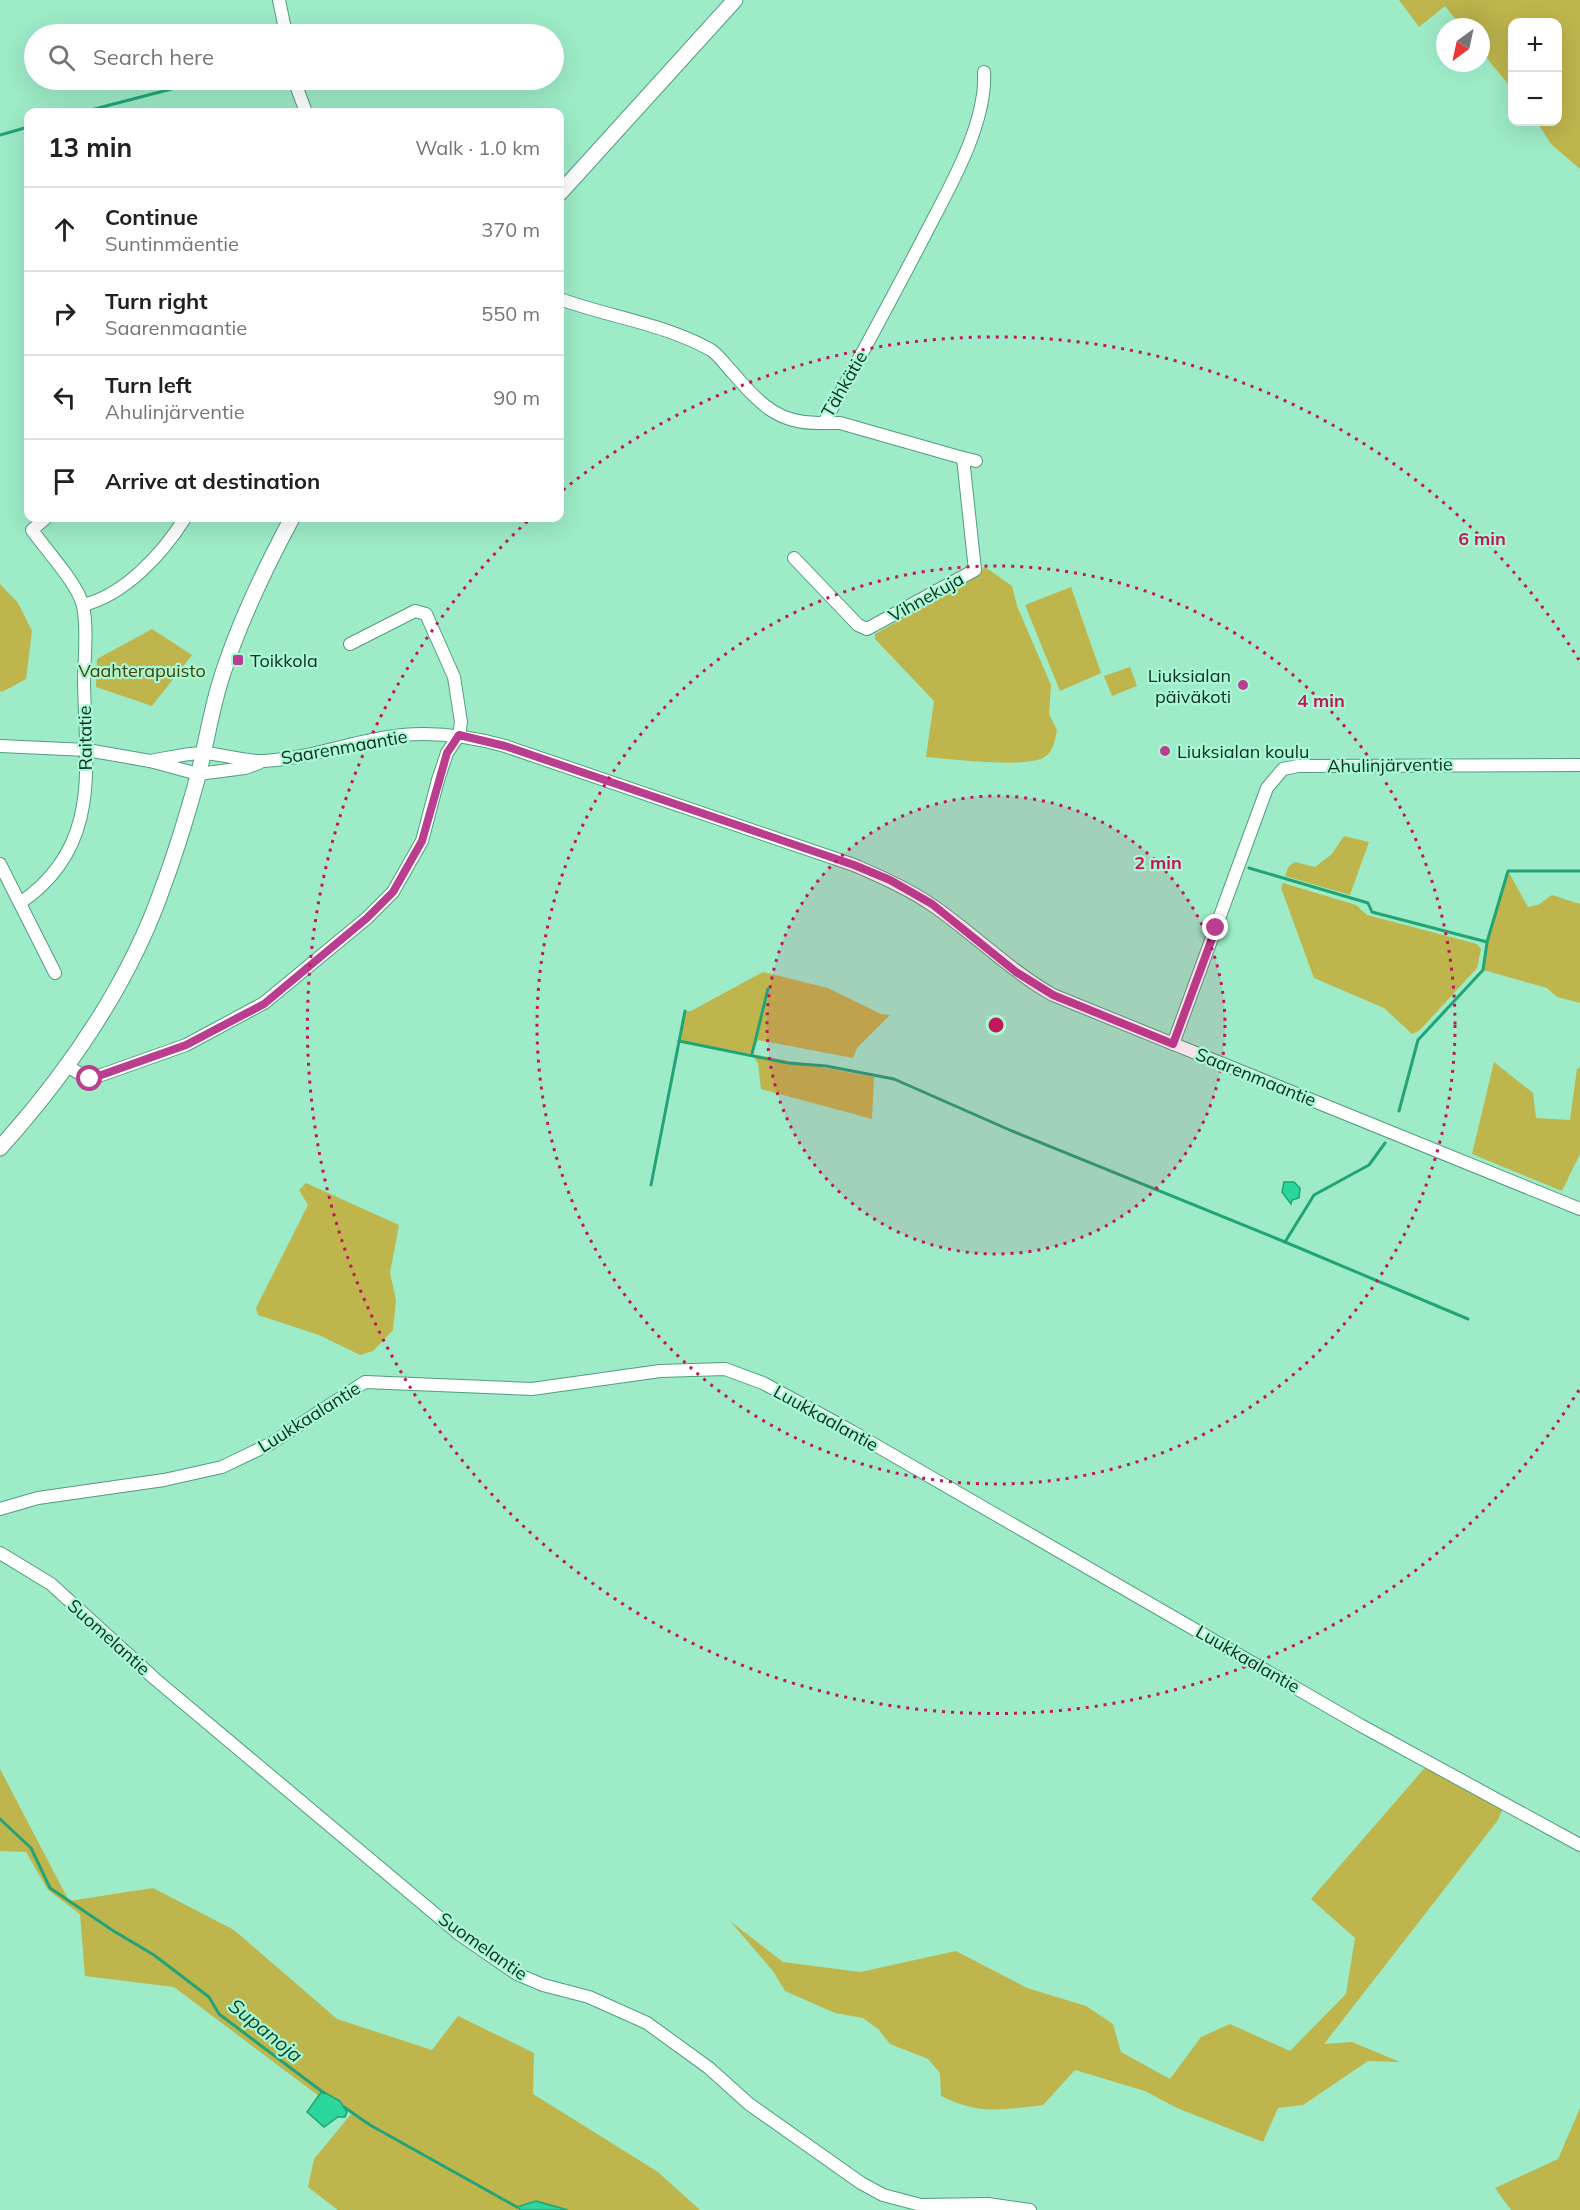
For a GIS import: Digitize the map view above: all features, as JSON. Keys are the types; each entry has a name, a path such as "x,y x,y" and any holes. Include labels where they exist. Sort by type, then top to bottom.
{"main road":[{"path":"564,189 735,0"},
{"path":"0,1148 68,1067 111,1000 137,951 164,885 198,774 221,679 252,595 290,522"}],"street":[{"path":"279,0 284,24"},
{"name":"Tähkätie","path":"564,300 686,338 714,352 757,402 773,412 802,424 824,423 943,201 975,124 985,90 984,72"},
{"path":"298,90 304,108"},
{"path":"824,423 840,423 976,461"},
{"name":"Vihnekuja","path":"794,558 858,625 867,629 975,570 963,458"},
{"path":"41,522 32,530 83,605 95,601 134,578 164,547 182,522"},
{"name":"Raitatie","path":"20,903 38,891 62,862 79,831 87,750 83,605"},
{"path":"68,1067 90,1079 186,1045 264,1004 367,918 393,892 422,841 447,753 459,735 461,723 454,677 426,614 415,611 350,645"},
{"name":"Saarenmaantie","path":"150,761 202,753 246,761 265,761 300,756 383,737 459,735 505,746 854,865 890,880 932,904 1016,972 1053,995 1408,1137 1580,1209"},
{"path":"0,746 87,750 150,761 198,774"},
{"name":"Saarenmaantie","path":"198,774 245,768 265,761"},
{"name":"Ahulinjärventie","path":"1173,1044 1267,788 1283,769 1298,766 1580,765"},
{"path":"0,864 55,973"},
{"name":"Luukkaalantie","path":"0,1509 38,1498 164,1480 222,1467 270,1444 365,1382 532,1389 660,1371 725,1369 763,1383 851,1431 1360,1725 1580,1845"},
{"name":"Suomelantie","path":"0,1553 51,1584 155,1679 459,1934 517,1974 543,1985 589,1997 647,2023 709,2068 749,2104 861,2183 899,2206 988,2204 1030,2210"}],"green space":[{"path":"1399,0 1580,0 1580,169 1551,144 1540,126 1562,126 1562,18 1508,18 1508,84 1490,62 1490,18 1455,18 1445,6 1419,27"},
{"path":"985,567 1012,586 1017,606 1051,685 1049,714 1057,730 1051,750 1043,758 1033,761 986,762 926,757 934,701 875,639 875,634 968,582"},
{"path":"0,584 18,603 32,631 26,679 2,692 0,691"},
{"path":"1071,587 1101,673 1060,691 1025,605"},
{"name":"Vaahterapuisto","path":"152,629 192,655 152,706 96,687 97,659"},
{"path":"1130,667 1137,686 1112,696 1104,676"},
{"path":"1344,836 1369,842 1350,895 1285,876 1289,866 1295,862 1315,867 1332,854"},
{"path":"1508,871 1528,907 1538,905 1552,895 1580,904 1580,1003 1557,997 1547,988 1483,970 1487,942"},
{"path":"1283,883 1356,905 1367,915 1477,944 1481,949 1477,968 1420,1030 1412,1034 1384,1008 1314,978 1281,888"},
{"path":"763,972 828,988 881,1014 890,1015 857,1048 853,1058 758,1040 752,1054 679,1041 685,1011 691,1011"},
{"path":"752,1054 874,1077 872,1119 761,1089 758,1063"},
{"path":"1494,1062 1533,1093 1536,1118 1570,1120 1577,1069 1580,1067 1580,1154 1562,1191 1472,1154"},
{"path":"306,1183 399,1225 390,1273 396,1300 393,1330 373,1351 360,1355 319,1335 258,1315 256,1308 308,1205 299,1190"},
{"path":"1429,1763 1504,1805 1498,1820 1324,2044 1352,2042 1400,2062 1368,2061 1303,2105 1278,2108 1263,2142 1177,2108 1145,2091 1075,2070 1043,2105 991,2110 955,2102 941,2096 940,2073 928,2059 890,2044 878,2029 863,2018 835,2013 785,1991 773,1971 730,1921 783,1962 860,1972 956,1951 1027,1988 1086,2006 1113,2024 1121,2052 1170,2079 1201,2037 1230,2024 1290,2051 1346,1994 1355,1938 1311,1899"},
{"path":"0,1769 69,1901 153,1888 234,1930 337,2019 432,2050 458,2016 534,2053 533,2094 658,2172 700,2210 568,2210 536,2202 517,2207 521,2210 338,2210 308,2187 314,2159 352,2113 319,2096 174,1987 85,1976 80,1914 48,1890 26,1852 0,1851"},
{"path":"1580,2108 1580,2210 1511,2210 1495,2188 1558,2159"}],"shaded area":[{"path":"1284,1182 1294,1182 1300,1188 1299,1198 1292,1200 1291,1204 1282,1192"},
{"path":"322,2091 340,2101 347,2112 345,2117 338,2117 324,2127 307,2112"},
{"path":"536,2201 568,2210 521,2210 517,2207"}],"waterway":[{"path":"98,108 168,90"},
{"path":"0,135 24,128"},
{"path":"1249,868 1368,903 1372,912 1487,942 1508,871 1580,871"},
{"path":"1399,1111 1418,1040 1483,970 1487,943"},
{"path":"752,1054 768,989"},
{"path":"651,1185 685,1011"},
{"path":"679,1041 788,1063 826,1066 894,1079 1012,1131 1285,1242 1314,1195 1369,1165 1385,1143"},
{"path":"1285,1242 1468,1319"},
{"name":"Supanoja","path":"0,1819 31,1848 50,1888 154,1955 209,1997 219,2014 324,2093"},
{"name":"Supanoja","path":"344,2107 370,2125 517,2207"}],"place":[{"name":"Toikkola","path":"238,660"},
{"name":"Liuksialan päiväkoti","path":"1243,685"},
{"name":"Liuksialan koulu","path":"1165,751"}],"route":[{"path":"90,1079 186,1045 264,1004 367,918 393,892 422,841 447,753 459,735 505,746 854,865 890,880 932,904 1016,972 1053,995 1173,1044 1216,928"}]}
